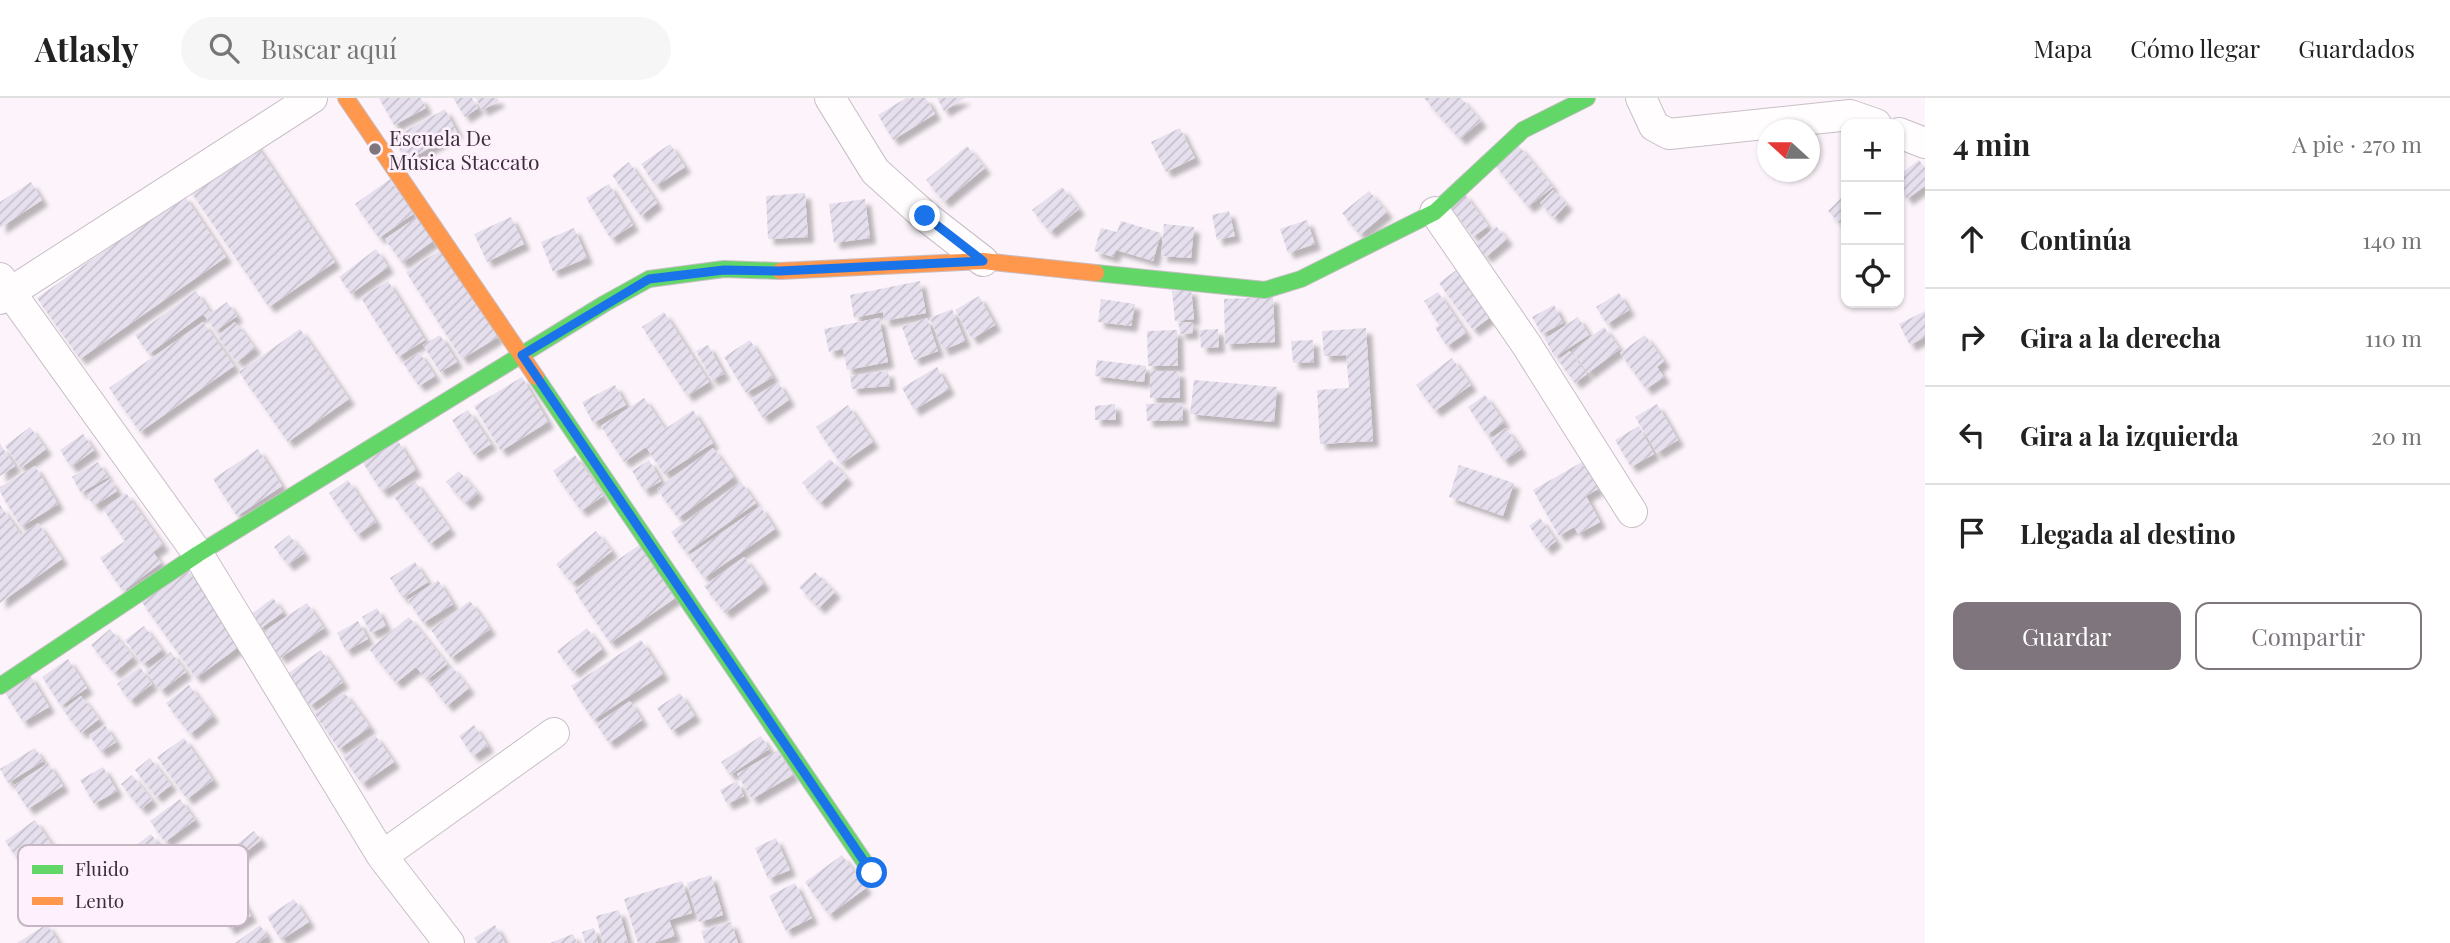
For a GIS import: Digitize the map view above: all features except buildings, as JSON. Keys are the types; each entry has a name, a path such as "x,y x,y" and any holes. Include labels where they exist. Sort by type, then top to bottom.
{"street":[{"path":"312,98 3,290 198,554 382,856 449,943"},
{"path":"346,98 872,873"},
{"path":"830,98 875,171 925,216 983,261"},
{"path":"0,686 198,554 649,279 724,270 780,271 983,261 1265,290 1301,279 1435,212 1523,130 1587,98"},
{"path":"1641,98 1654,126 1669,134 1850,115 1862,119"},
{"path":"1904,135 1925,143"},
{"path":"1435,212 1526,344 1632,512"},
{"path":"382,856 554,733"}],"traffic: fast":[{"path":"1096,273 1265,290 1301,279 1435,212 1523,130 1587,98"},
{"path":"0,686 198,554 649,279 724,269 780,271"},
{"path":"536,377 872,873"}],"traffic: slow":[{"path":"346,98 536,377"},
{"path":"780,271 983,261 1096,273"}],"place":[{"name":"Escuela De Música Staccato","path":"375,149"}],"route":[{"path":"872,873 522,355 649,279 724,270 780,271 983,261 925,216"}]}
